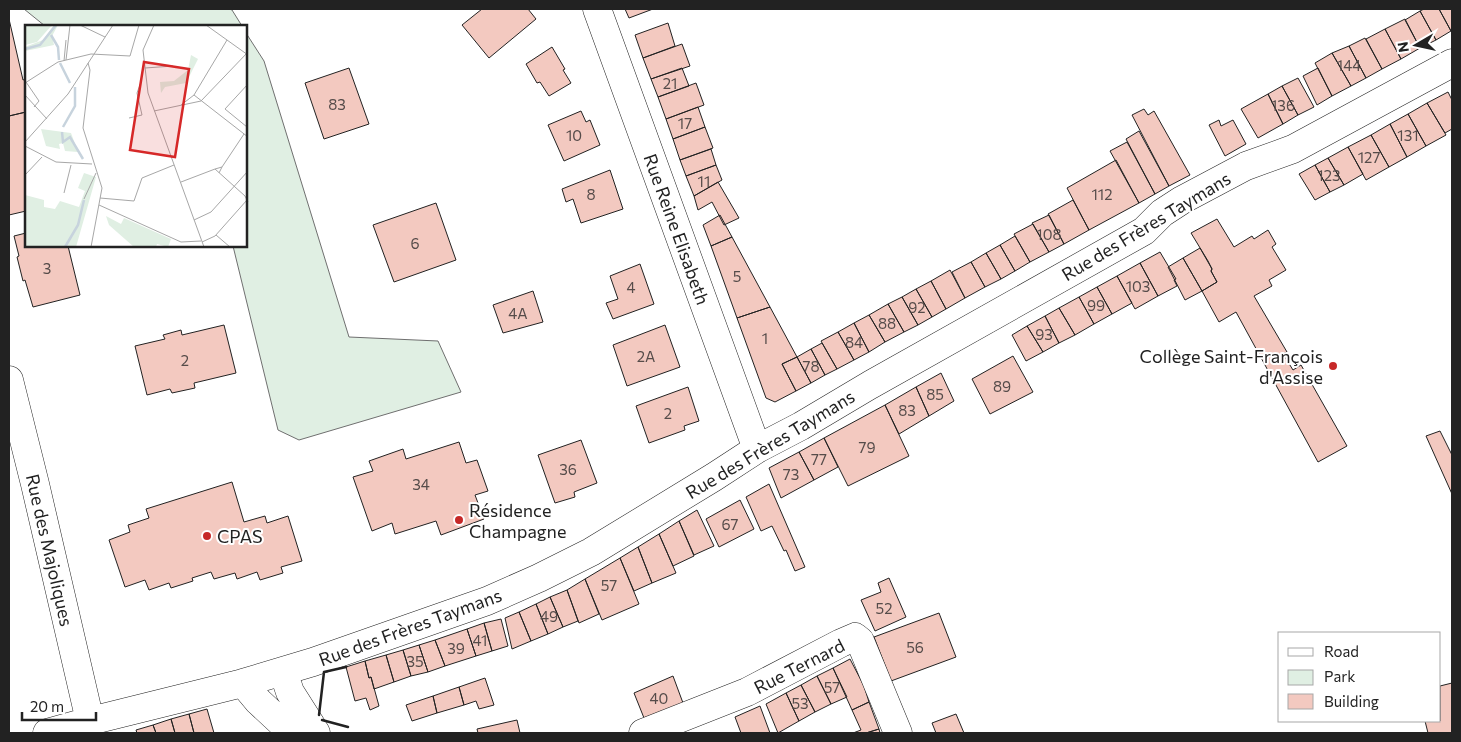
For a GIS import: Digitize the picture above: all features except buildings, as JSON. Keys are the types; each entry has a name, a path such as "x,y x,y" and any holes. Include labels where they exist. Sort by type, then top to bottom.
{"street":[{"name":"Rue Reine Elisabeth","path":"596,15 757,449"},
{"name":"Rue des Frères Taymans","path":"47,733 244,683 314,662 478,604 539,578 591,552 714,478 757,449 801,426 870,384 1144,231 1162,213 1182,200 1246,166 1293,148 1452,63"},
{"name":"Rue des Majoliques","path":"9,380 90,721"},
{"name":"Rue Ternard","path":"643,733 747,692 855,637 860,640 898,733"},
{"path":"283,671 290,692 316,733"},
{"path":"244,683 258,701 287,728 310,733"}],"green space":[{"path":"24,9 230,9 241,25 44,25"},
{"path":"248,36 264,61 349,337 438,341 461,392 299,440 278,430 233,248 248,248"}],"wall":[{"path":"319,715 324,672 346,667"},
{"path":"322,720 348,727"}],"place":[{"name":"Collège Saint-François d'Assise","path":"1333,366"},
{"name":"Résidence Champagne","path":"459,520"},
{"name":"CPAS","path":"207,536"}]}
